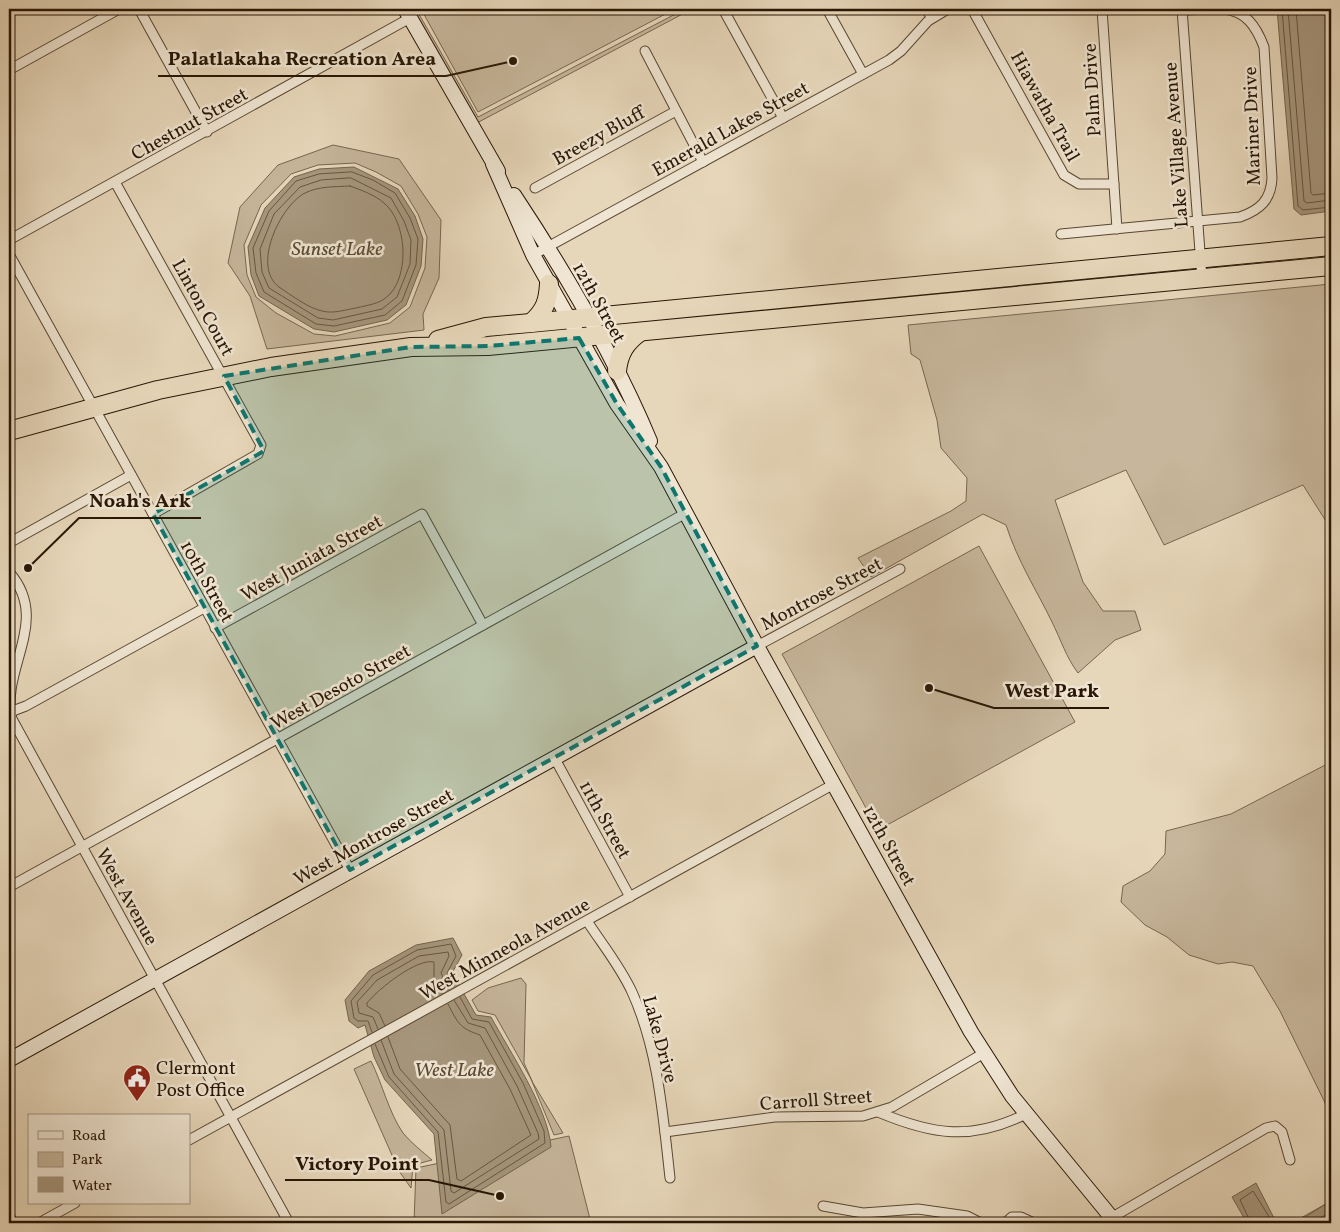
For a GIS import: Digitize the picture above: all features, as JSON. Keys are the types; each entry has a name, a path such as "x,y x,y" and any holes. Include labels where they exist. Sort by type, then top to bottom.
{"highway":[{"path":"411,347 486,328 531,322 1331,246"},
{"path":"9,431 94,407 224,376 318,358 411,347 488,346 579,338 1331,266"},
{"path":"531,322 544,309 548,298 549,284"},
{"path":"617,371 622,349 629,340 640,332"}],"main road":[{"name":"12th Street","path":"408,13 493,164 548,247 588,318 631,397 660,466"},
{"name":"12th Street","path":"493,164 533,255 617,404 660,466 757,646 984,1054 1026,1114 1113,1221"},
{"name":"West Montrose Street","path":"9,1060 154,978 757,646"}],"street":[{"path":"9,70 119,9"},
{"path":"139,9 207,132"},
{"path":"723,9 783,118"},
{"path":"827,9 863,74"},
{"path":"926,9 932,18 948,9"},
{"name":"Hiawatha Trail","path":"972,9 1064,175 1079,184 1114,184"},
{"name":"Palm Drive","path":"1102,9 1117,229"},
{"path":"1182,10 1210,9"},
{"name":"Mariner Drive","path":"1061,234 1240,217 1250,214 1265,203 1272,187 1264,47 1246,16 1223,9"},
{"name":"Lake Village Avenue","path":"1182,10 1202,279"},
{"name":"Chestnut Street","path":"9,240 207,132 408,13"},
{"name":"Emerald Lakes Street","path":"533,255 896,56 917,30 932,18"},
{"path":"645,51 703,162"},
{"name":"Breezy Bluff","path":"535,188 676,111"},
{"name":"Linton Court","path":"115,182 261,445 261,450 258,454 153,514"},
{"name":"10th Street","path":"9,254 276,740 350,870"},
{"path":"617,404 631,397"},
{"path":"9,543 131,475"},
{"name":"West Desoto Street","path":"9,887 686,513"},
{"name":"West Juniata Street","path":"216,628 422,514 483,625"},
{"name":"Montrose Street","path":"757,646 900,569"},
{"path":"9,572 18,584 24,597 26,621 10,712"},
{"path":"10,712 26,706 204,608"},
{"name":"West Avenue","path":"10,712 18,732 289,1223"},
{"name":"11th Street","path":"554,758 630,897"},
{"name":"West Minneola Avenue","path":"190,1139 834,784"},
{"name":"Lake Drive","path":"587,921 623,974 641,1014 658,1078 670,1178"},
{"name":"Carroll Street","path":"665,1132 775,1117 850,1117 878,1112 892,1107 984,1054"},
{"path":"878,1112 923,1129 963,1133 991,1129 1026,1114"},
{"path":"1113,1221 1266,1128 1275,1126 1282,1132 1290,1160"},
{"path":"39,1223 73,1204"},
{"path":"823,1206 863,1213 918,1209 967,1216 981,1223"},
{"path":"9,1215 13,1223"},
{"path":"1005,1223 1012,1217 1021,1217 1034,1223"}],"highlighted area":[{"path":"579,338 617,404 661,467 757,646 350,870 153,514 264,451 224,376 411,347 488,346"}],"green space":[{"path":"411,9 416,9 478,117 685,9 692,9 475,124"},
{"path":"421,9 675,9 478,112"},
{"path":"333,145 399,159 441,220 439,278 423,314 424,330 267,349 250,296 228,263 240,207 278,165","holes":["355,163 401,186 418,214 427,237 425,268 410,307 390,323 335,336 314,334 276,313 256,297 247,275 244,245 261,205 291,174 318,165"]},
{"path":"1331,284 1331,529 1303,485 1164,545 1126,470 1055,500 1083,582 1103,611 1135,611 1141,630 1115,640 1078,673 1067,655 1022,563 1006,525 983,514 871,577 858,558 951,511 966,501 967,478 941,448 937,420 920,360 911,354 908,325"},
{"path":"979,546 1075,722 878,830 782,654"},
{"path":"9,606 12,614 14,639 9,672"},
{"path":"1331,762 1331,1115 1280,1011 1253,966 1232,962 1218,964 1189,955 1167,937 1145,925 1121,902 1123,886 1150,871 1165,854 1166,831 1231,814"},
{"path":"521,978 526,984 524,1063 533,1083 563,1133 554,1135 531,1079 495,1015 478,1011 472,1000 488,988"},
{"path":"371,1061 398,1125 403,1133 432,1160 413,1165 411,1188 399,1171 354,1069"},
{"path":"569,1136 591,1223 414,1223 416,1168"},
{"path":"1331,1201 1331,1215 1319,1223 1292,1223"}],"water":[{"path":"1277,9 1331,9 1331,211 1301,215 1294,209"},
{"name":"Sunset Lake","path":"354,167 398,189 415,216 423,239 421,266 406,305 387,320 334,332 314,329 259,296 251,275 248,247 265,208 294,177 319,169"},
{"name":"West Lake","path":"453,938 462,955 452,973 476,1015 491,1017 518,1063 543,1115 551,1147 442,1214 434,1134 385,1080 374,1057 365,1025 358,1028 349,1021 345,1000 369,971 416,945"},
{"path":"1256,1183 1274,1218 1281,1223 1247,1223 1232,1197"},
{"path":"1331,1201 1331,1212 1310,1223 1295,1223"}],"place":[{"name":"Palatlakaha Recreation Area","path":"513,61"},
{"name":"Noah's Ark","path":"28,568"},
{"name":"West Park","path":"929,688"},
{"name":"Clermont Post Office","path":"137,1102"},
{"name":"Victory Point","path":"500,1196"}]}
